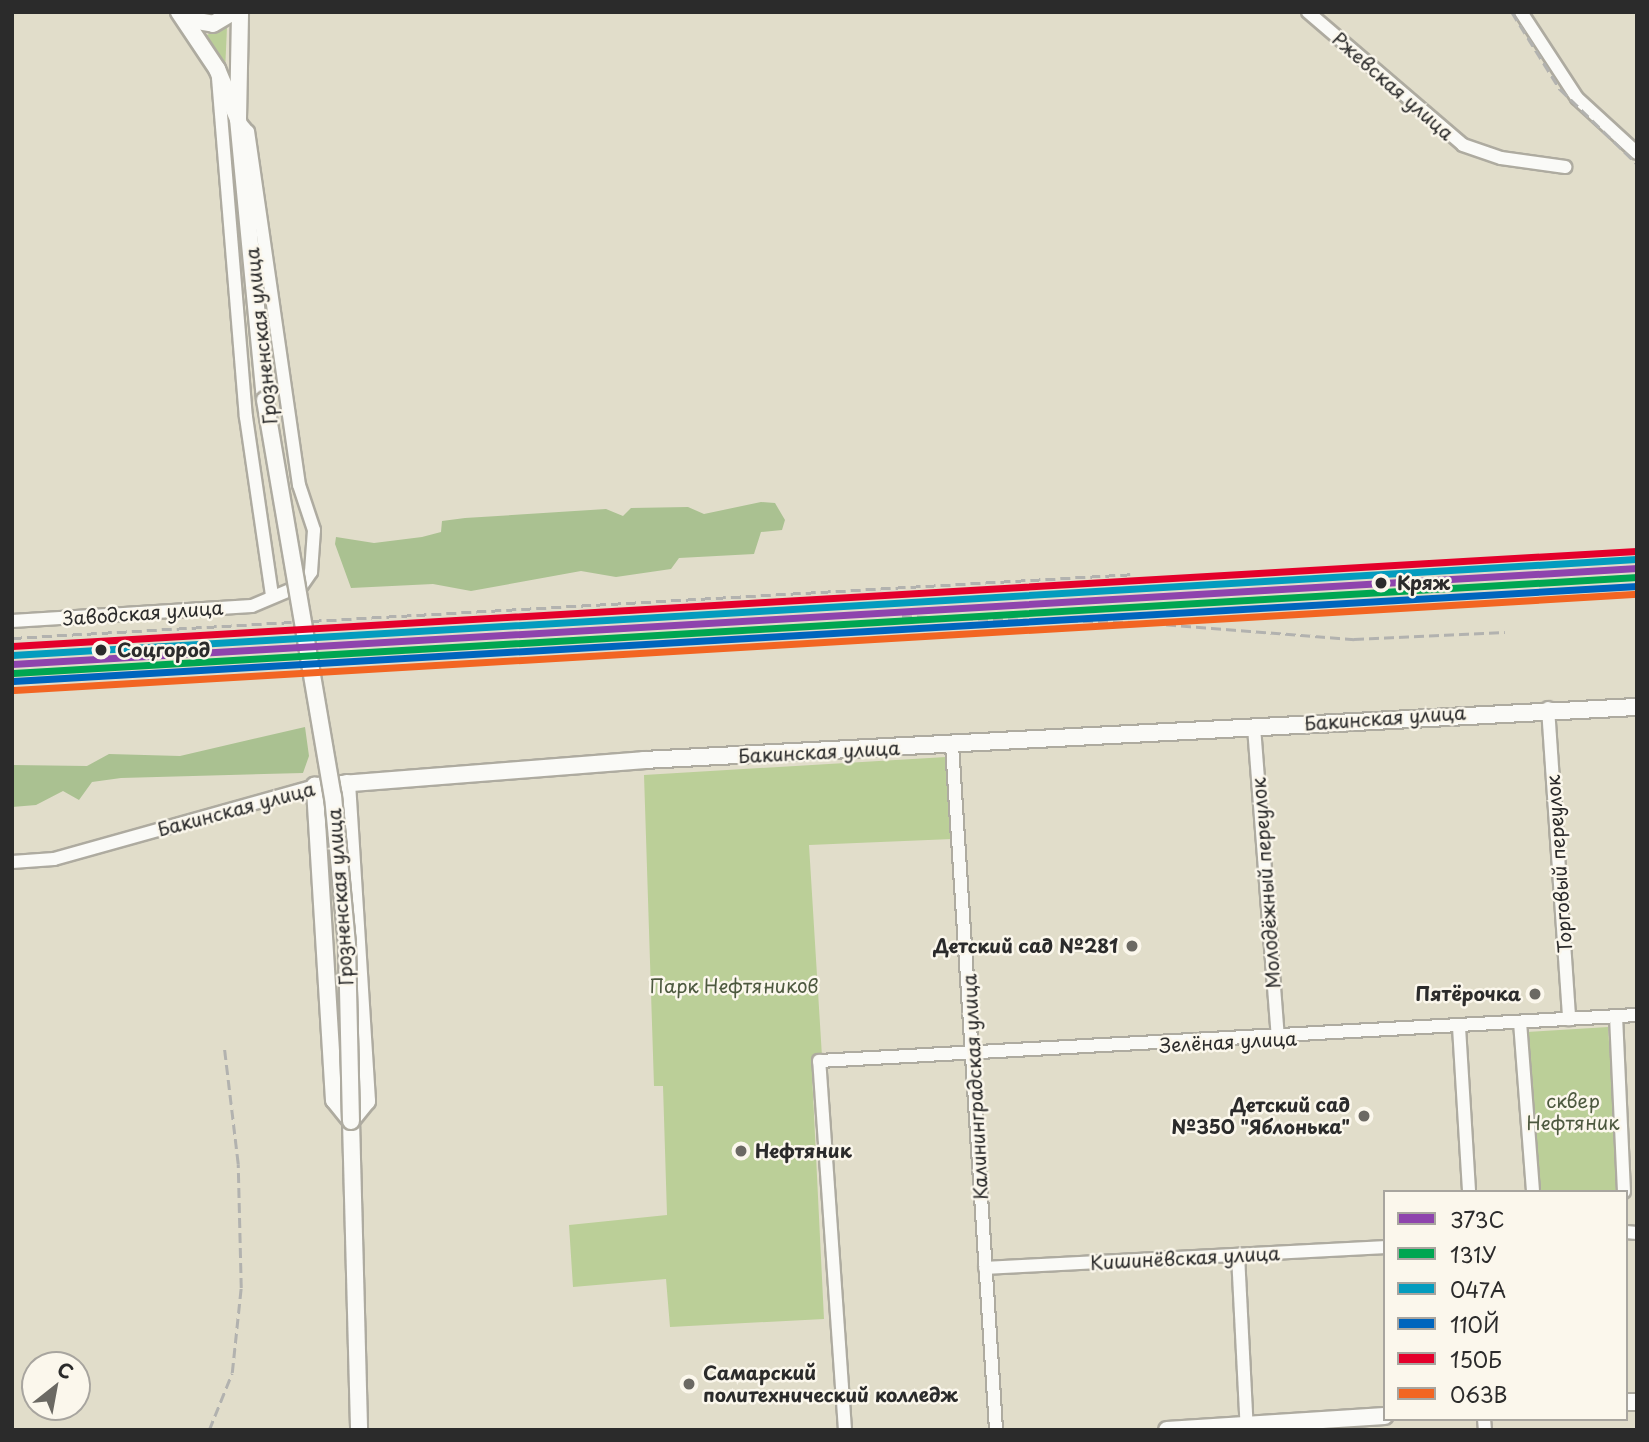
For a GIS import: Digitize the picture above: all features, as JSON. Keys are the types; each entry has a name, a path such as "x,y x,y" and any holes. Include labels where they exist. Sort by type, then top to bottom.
{"main road":[{"path":"183,15 213,24 233,12"},
{"path":"238,119 240,12"},
{"path":"183,15 217,69 238,119"},
{"name":"Грозненская улица","path":"238,119 265,400 335,819 347,945 359,1430"},
{"name":"Бакинская улица","path":"315,786 1548,708 1637,707"},
{"path":"315,786 321,844 334,1101 351,1121 367,1101 347,783"},
{"path":"321,844 347,783"},
{"path":"1167,1430 1247,1427 1383,1416"}],"street":[{"name":"Ржевская улица","path":"1308,12 1463,145 1501,159 1565,167"},
{"path":"1521,12 1577,98 1637,153"},
{"path":"217,69 246,417 272,596"},
{"name":"Заводская улица","path":"12,621 251,606 302,585 317,554 299,485 248,132 238,119"},
{"name":"Торговый переулок","path":"1548,708 1569,1019"},
{"name":"Молодёжный переулок","path":"1254,727 1278,1040"},
{"name":"Калининградская улица","path":"952,745 996,1430"},
{"name":"Бакинская улица","path":"12,862 54,859 315,786"},
{"name":"Зелёная улица","path":"845,1430 819,1061 1278,1040 1637,1015"},
{"path":"1616,1016 1624,1190"},
{"path":"1520,1022 1533,1190"},
{"path":"1459,1027 1469,1190"},
{"name":"Кишинёвская улица","path":"985,1268 1383,1247"},
{"path":"1238,1255 1247,1427"}],"green space":[{"path":"227,27 225,72 204,36"},
{"path":"761,502 775,503 785,520 782,530 761,532 754,554 679,558 671,569 616,577 581,571 471,591 433,584 351,588 335,544 336,537 374,543 422,537 441,532 442,521 465,518 606,509 623,516 631,508 688,507 704,514"},
{"path":"305,727 309,756 303,773 121,778 92,782 79,800 63,791 36,805 12,807 12,765 87,766 109,754 180,756"},
{"name":"Парк Нефтяников","path":"946,757 952,839 809,845 823,1073 812,1074 824,1319 670,1327 666,1279 573,1287 569,1225 667,1215 663,1086 654,1086 644,775"},
{"name":"сквер Нефтяник","path":"1608,1027 1619,1190 1538,1190 1527,1032"}],"railway":[{"path":"1512,12 1560,89 1637,164"},
{"path":"12,638 1134,574"},
{"path":"902,616 955,618"},
{"path":"948,618 1136,622 1354,639 1505,632"},
{"path":"209,1430 232,1373 241,1288 238,1164 224,1046"}],"transit line":[{"name":"150Б","path":"12,646 1636,551"},
{"name":"047А","path":"12,655 1636,559"},
{"name":"373C","path":"12,664 1637,568"},
{"name":"131У","path":"13,673 1637,577"},
{"name":"110Й","path":"13,681 1637,586"},
{"name":"063В","path":"14,690 1637,594"}],"place":[{"name":"Кряж","path":"1381,583"},
{"name":"Соцгород","path":"101,650"},
{"name":"Детский сад №281","path":"1132,946"},
{"name":"Пятёрочка","path":"1535,994"},
{"name":"Детский сад №350 \"Яблонька\"","path":"1364,1116"},
{"name":"Нефтяник","path":"741,1151"},
{"name":"Самарский политехнический колледж","path":"689,1384"}]}
